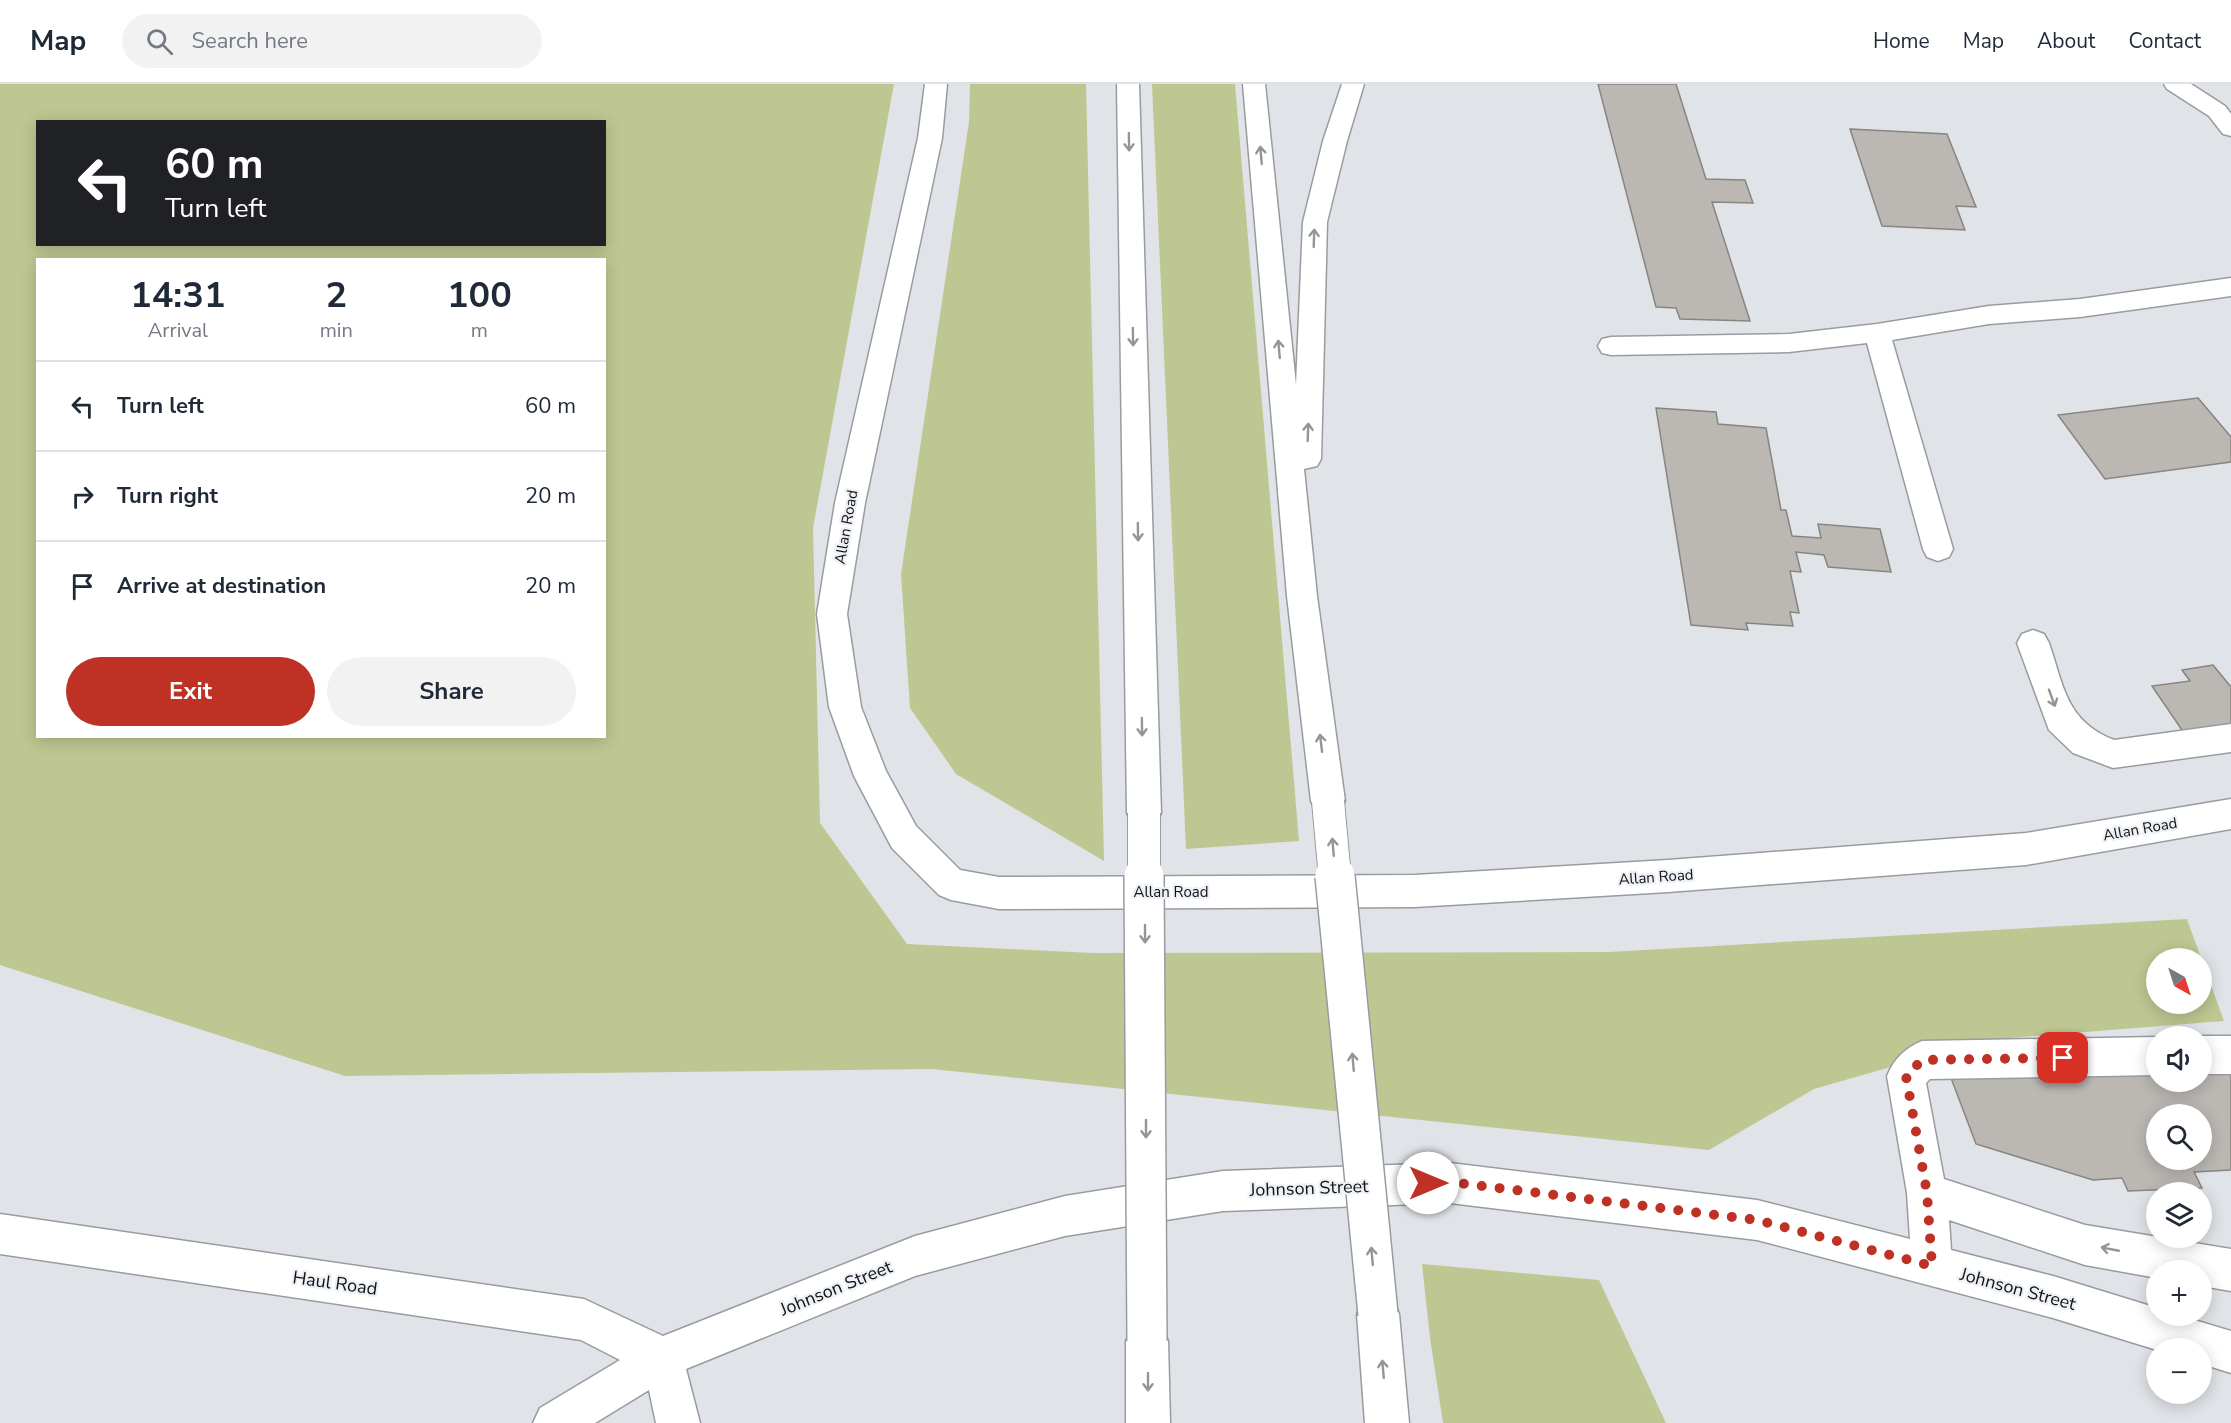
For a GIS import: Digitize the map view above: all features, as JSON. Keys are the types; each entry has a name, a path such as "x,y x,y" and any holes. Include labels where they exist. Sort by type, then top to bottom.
{"main road":[{"name":"Allan Road","path":"936,84 930,138 850,502 832,614 845,707 872,776 904,837 951,884 999,893 1415,891 1668,876 2026,849 2231,814"},
{"path":"1128,84 1144,813 1148,1423"},
{"path":"1254,84 1302,596 1328,801 1387,1423"},
{"path":"1302,596 1315,222 1335,141 1353,84"},
{"path":"2175,84 2224,111"},
{"path":"2215,84 2231,129"},
{"path":"1611,346 1789,343 1877,333 1989,315 2080,308 2231,287"},
{"path":"1877,333 1938,549"},
{"path":"2033,643 2060,720 2085,743 2113,754 2231,738"},
{"path":"2212,1055 2231,1055"},
{"path":"1932,1266 1927,1193 1906,1076 1922,1060 2146,1056"},
{"name":"Johnson Street","path":"555,1423 662,1358 915,1256 1065,1216 1223,1191 1450,1182 1757,1220 2053,1297 2231,1352"},
{"path":"1927,1193 2085,1245 2167,1261 2231,1270"},
{"name":"Haul Road","path":"0,1234 584,1320 662,1358"},
{"path":"662,1358 678,1423"}],"green space":[{"path":"0,84 894,84 813,528 820,823 907,944 1092,953 1609,952 2187,919 2197,948 2146,948 2146,1014 2212,1014 2212,988 2224,1021 1985,1040 1814,1089 1709,1150 932,1069 345,1076 0,965"},
{"path":"970,84 1086,84 1104,861 956,774 910,708 901,574 969,122"},
{"path":"1152,84 1235,84 1299,841 1186,849"},
{"path":"1422,1264 1599,1280 1666,1423 1443,1423"}],"building":[{"path":"1598,84 1676,84 1706,179 1745,180 1753,203 1712,202 1750,321 1680,319 1676,308 1656,307"},
{"path":"1850,129 1947,134 1976,207 1956,206 1965,230 1882,226"},
{"path":"2198,398 2231,437 2231,462 2105,479 2058,415"},
{"path":"1656,408 1716,412 1718,424 1766,428 1781,510 1786,510 1792,536 1821,538 1818,524 1880,529 1891,572 1828,567 1824,555 1796,552 1801,572 1790,571 1799,613 1790,612 1793,626 1746,623 1748,630 1691,625"},
{"path":"2213,665 2231,687 2231,726 2184,733 2152,686 2190,681 2182,670"},
{"path":"2231,1064 2231,1170 2194,1172 2199,1182 2146,1182 2146,1190 2128,1191 2122,1178 2093,1180 1976,1144 1951,1078 2146,1069 2146,1092 2212,1092 2212,1065"}],"route":[{"path":"1428,1183 1450,1182 1757,1220 1932,1266 1927,1193 1906,1076 1922,1060 2063,1058"}]}
